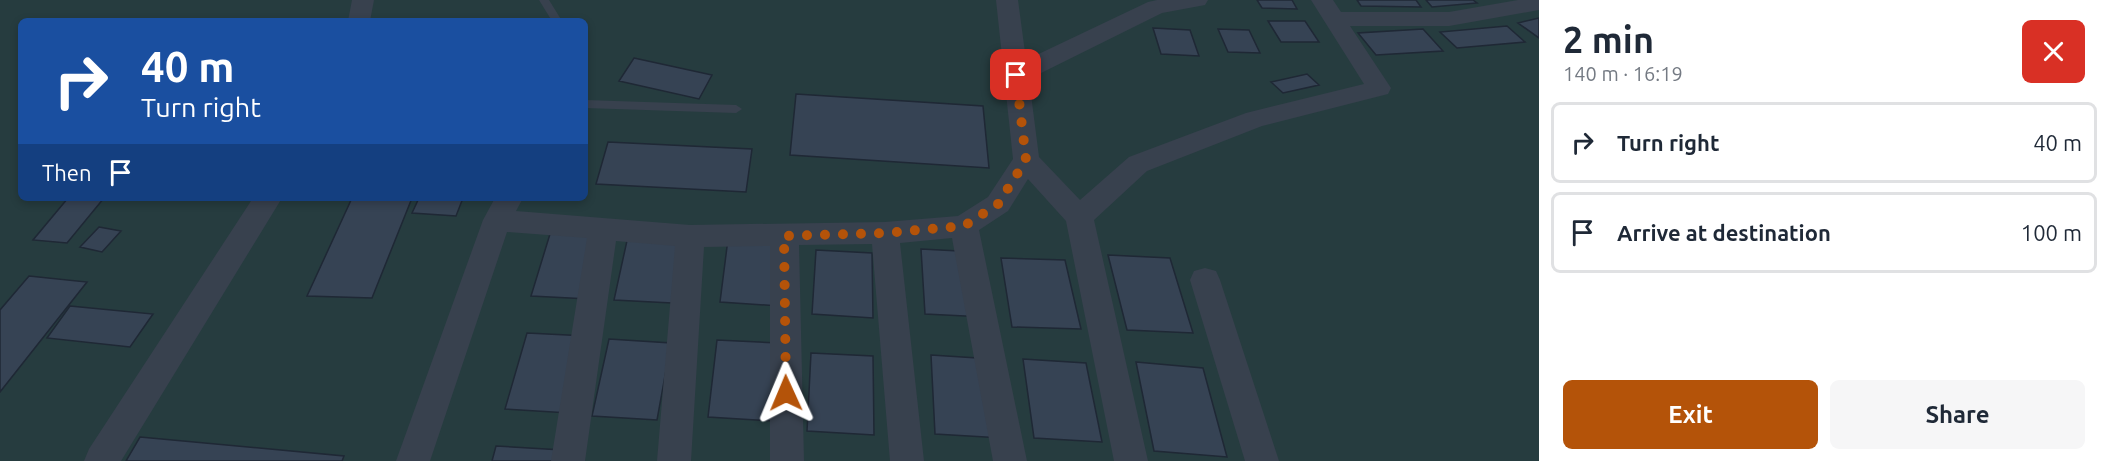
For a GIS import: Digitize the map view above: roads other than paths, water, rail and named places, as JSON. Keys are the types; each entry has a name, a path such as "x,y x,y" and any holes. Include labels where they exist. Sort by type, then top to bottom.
{"street":[{"path":"360,18 363,0"},
{"path":"1007,0 1026,160 1079,217 1131,461"},
{"path":"1016,75 1156,7 1197,0"},
{"path":"1328,9 1449,19 1539,3"},
{"path":"1079,217 1138,164 1255,119 1379,88 1328,9"},
{"path":"413,461 503,209 603,229 690,236 885,233 964,226 998,204 1026,160"},
{"path":"101,461 266,201"},
{"path":"964,226 1010,461"},
{"path":"568,461 603,229"},
{"path":"885,233 907,461"},
{"path":"674,461 690,236"},
{"path":"784,236 787,461"},
{"path":"1205,280 1262,461"}],"lane":[{"path":"544,0 555,18"},
{"path":"588,104 736,109"}]}
